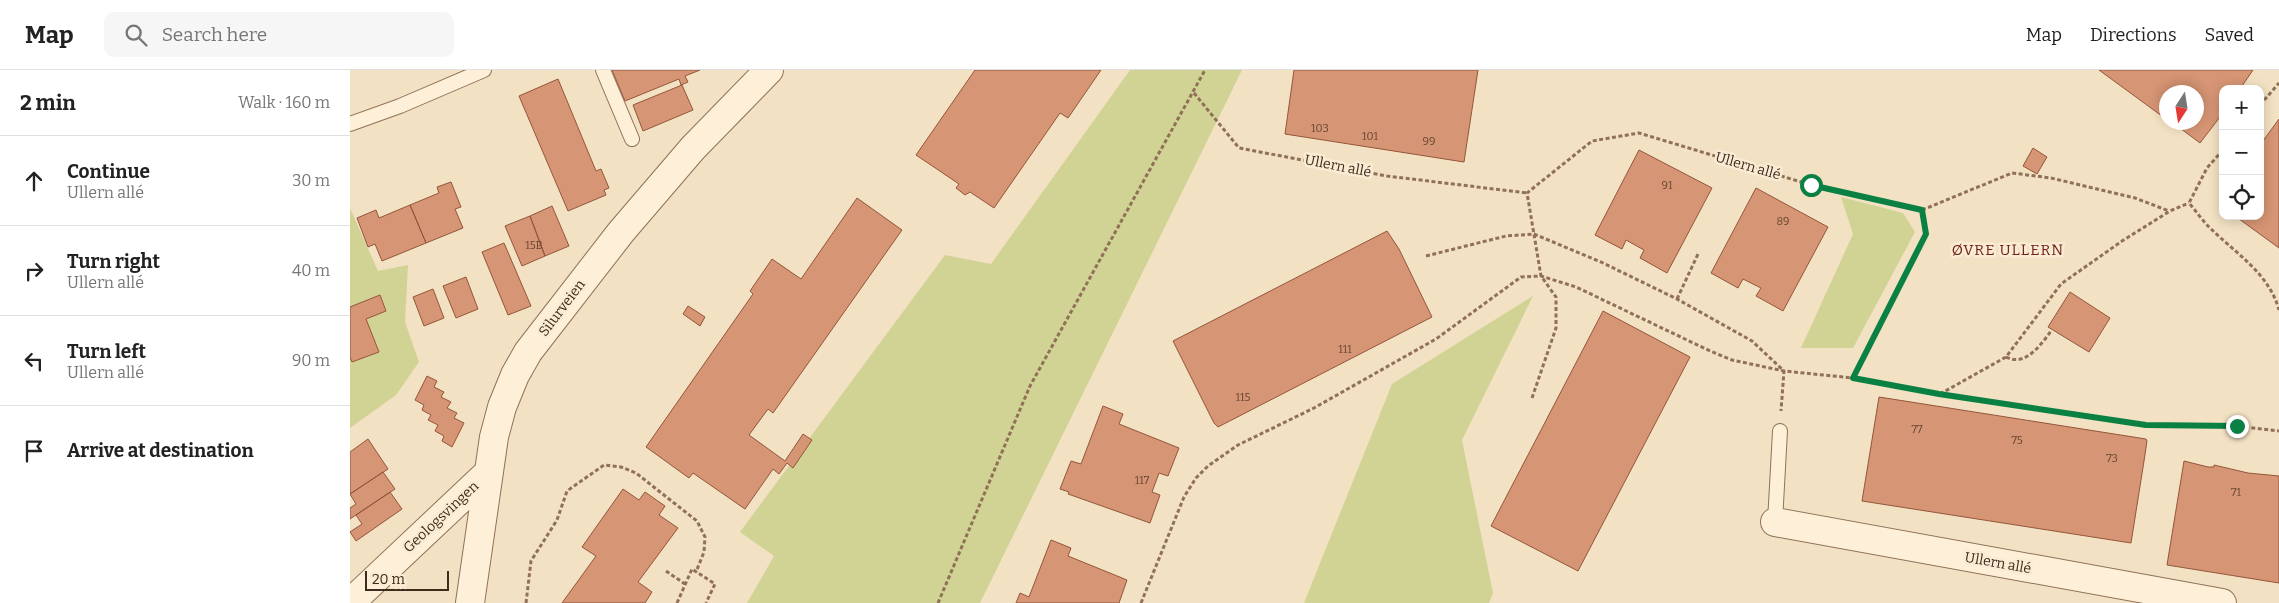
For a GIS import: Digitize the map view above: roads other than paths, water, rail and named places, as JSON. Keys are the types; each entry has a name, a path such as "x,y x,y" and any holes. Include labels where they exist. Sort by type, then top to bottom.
{"street":[{"name":"Silurveien","path":"470,603 494,437 502,407 515,375 528,352 620,232 694,148 769,70"},
{"name":"Geologsvingen","path":"350,603 488,472"},
{"name":"Ullern allé","path":"1775,522 2222,603"}],"lane":[{"path":"350,124 400,106 484,70"},
{"path":"603,70 632,139"},
{"path":"1775,522 1780,431"}],"district":[{"name":"ØVRE ULLERN","path":"2008,250"}]}
